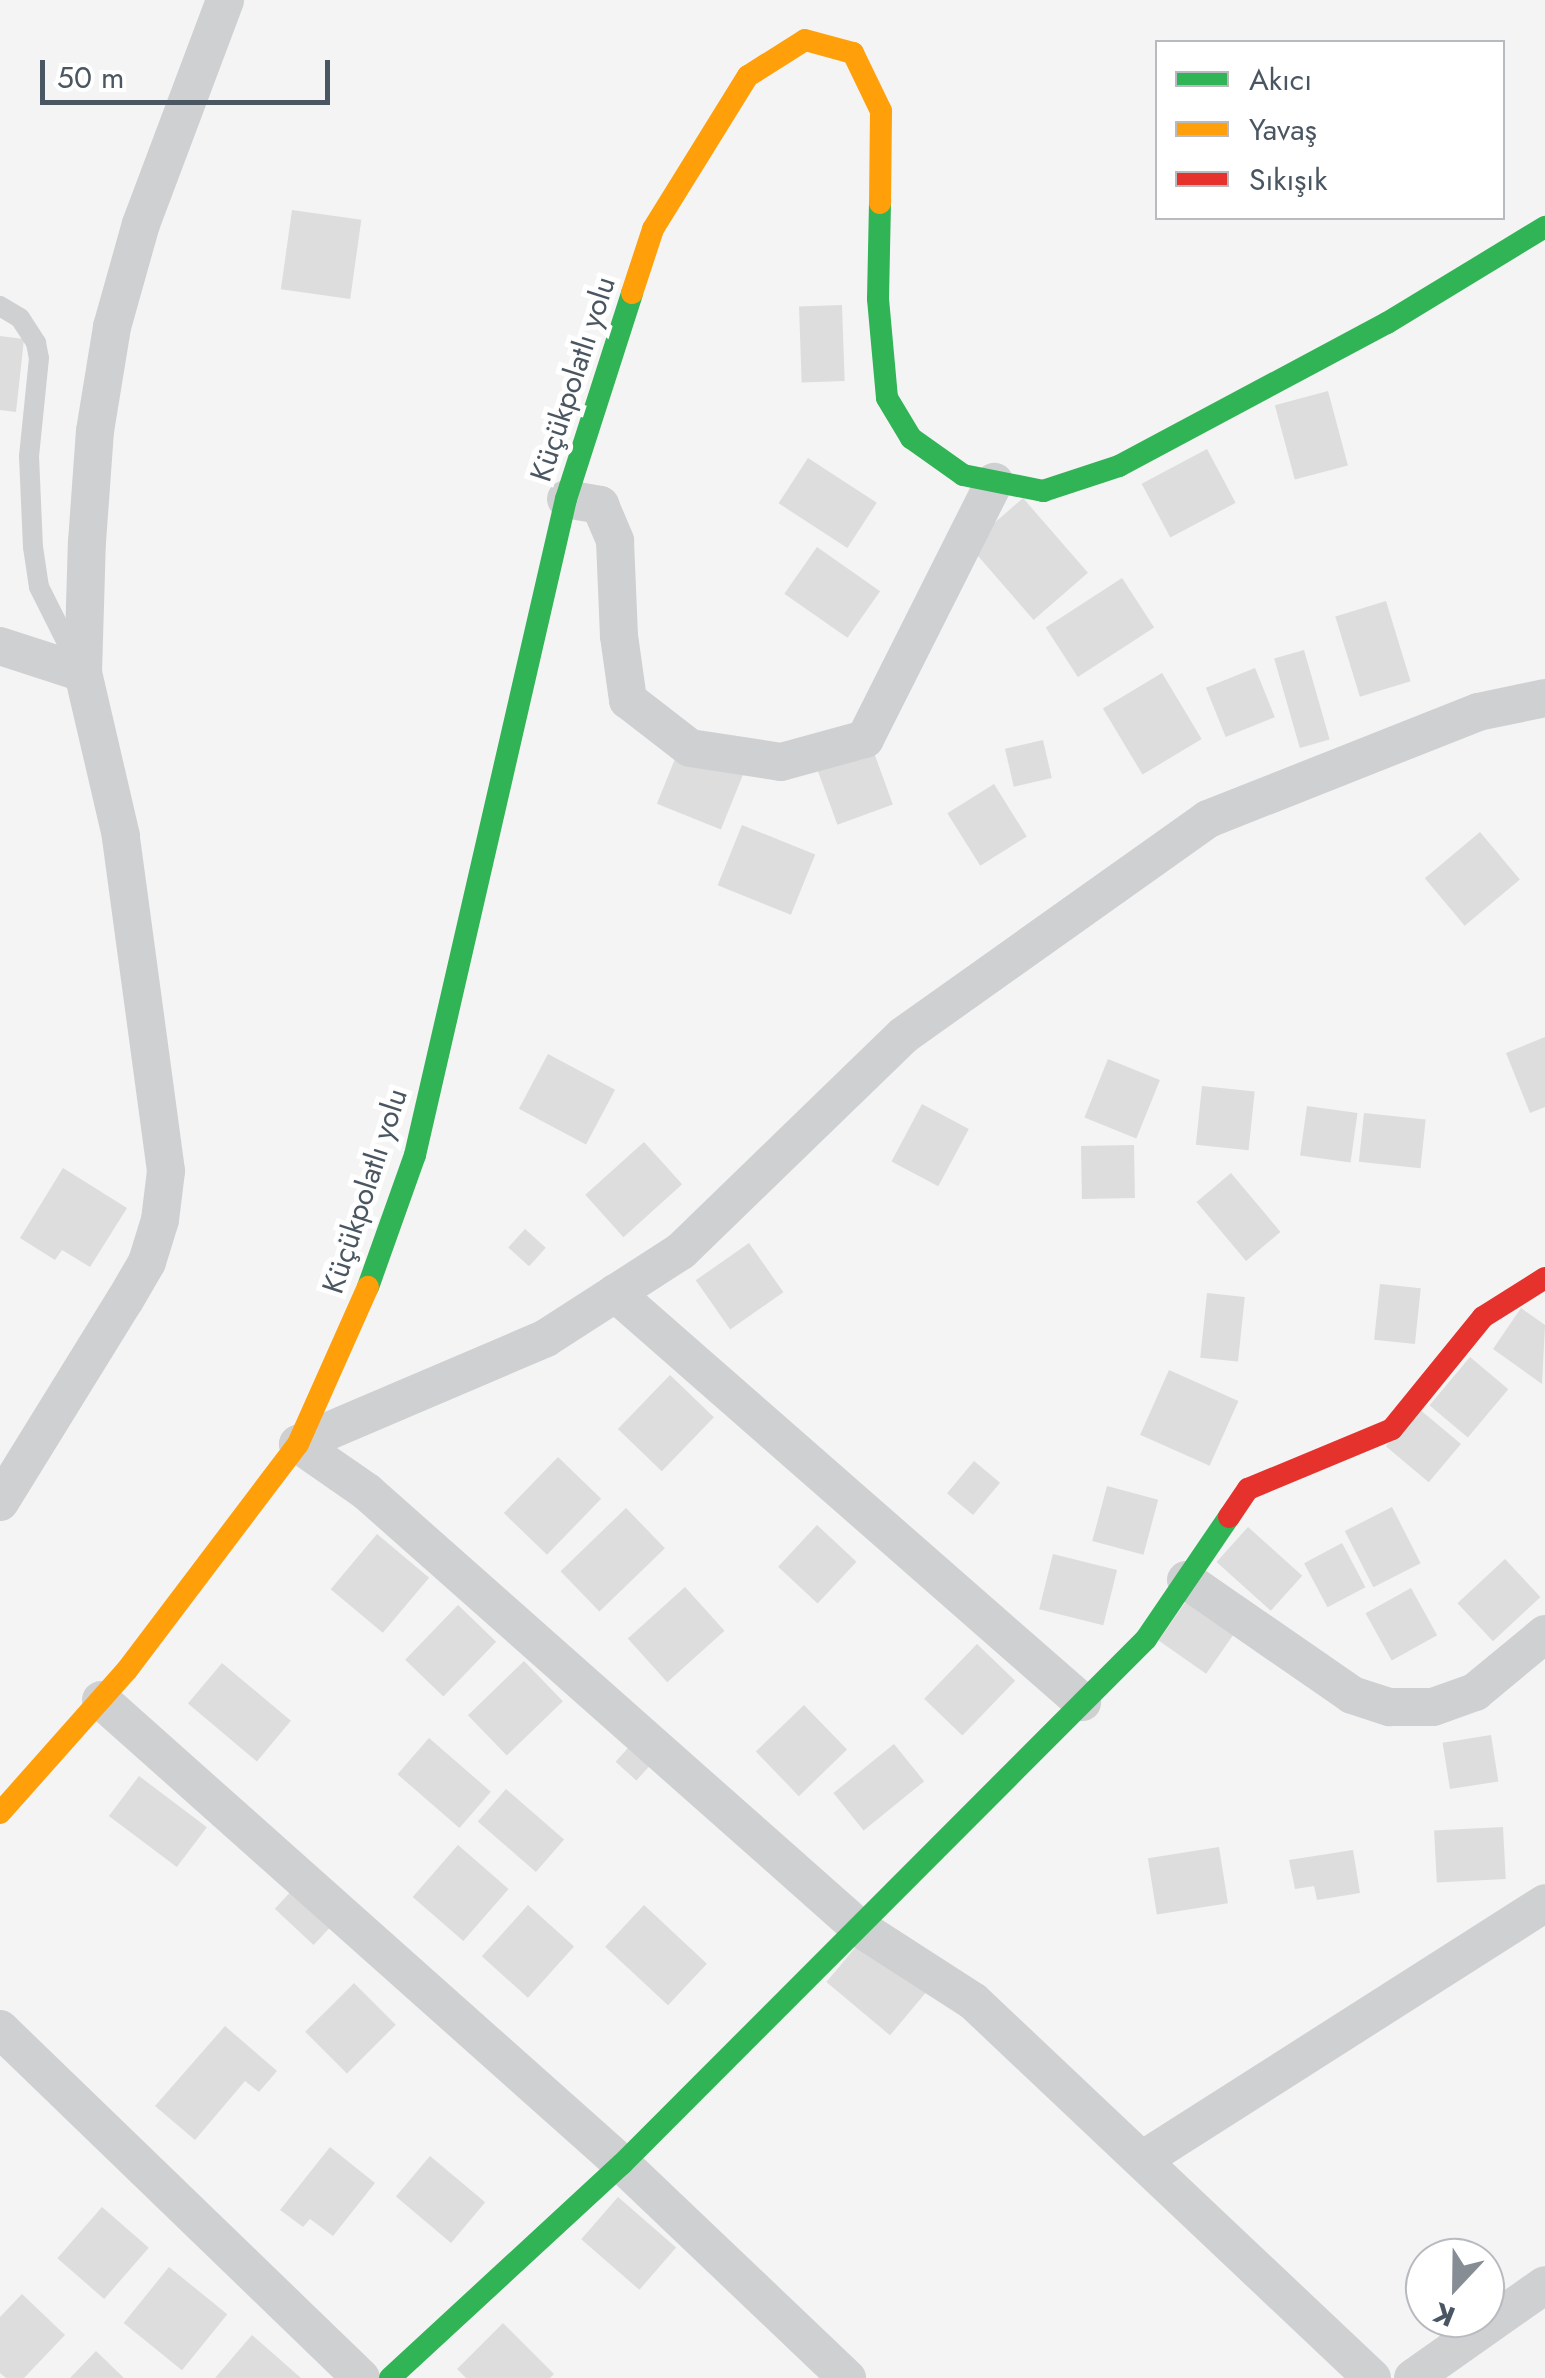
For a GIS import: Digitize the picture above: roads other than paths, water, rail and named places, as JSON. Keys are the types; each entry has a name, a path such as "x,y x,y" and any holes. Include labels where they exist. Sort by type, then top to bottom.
{"street":[{"path":"0,1502 147,1262 160,1220 166,1171 120,836 83,673 95,431 112,327 141,224 225,0"},
{"name":"Küçükpolatlı yolu","path":"0,1813 101,1700 298,1444 366,1292 415,1156 566,498 654,229 748,76 804,40 853,53 881,111 878,299 886,398 910,438 963,476 994,482 1043,491 1119,466 1387,323 1545,227"},
{"path":"566,498 600,506 615,541 619,636 628,700 690,748 782,762 866,739 994,482"},
{"path":"0,646 83,673"},
{"path":"298,1444 546,1338 681,1250 904,1034 1208,819 1478,712 1545,698"},
{"path":"390,2378 622,2164 1146,1639 1248,1490 1392,1428 1483,1317 1545,1278"},
{"path":"615,1293 1082,1702"},
{"path":"298,1444 367,1492 858,1927 972,2000 1372,2378"},
{"path":"1186,1580 1352,1695 1390,1707 1433,1707 1475,1692 1545,1634"},
{"path":"101,1700 622,2164 847,2378"},
{"path":"1142,2160 1545,1903"},
{"path":"0,2029 361,2378"},
{"path":"1413,2378 1545,2286"}],"lane":[{"path":"0,306 20,318 36,342 39,358 29,456 33,547 40,587 83,673"}]}
